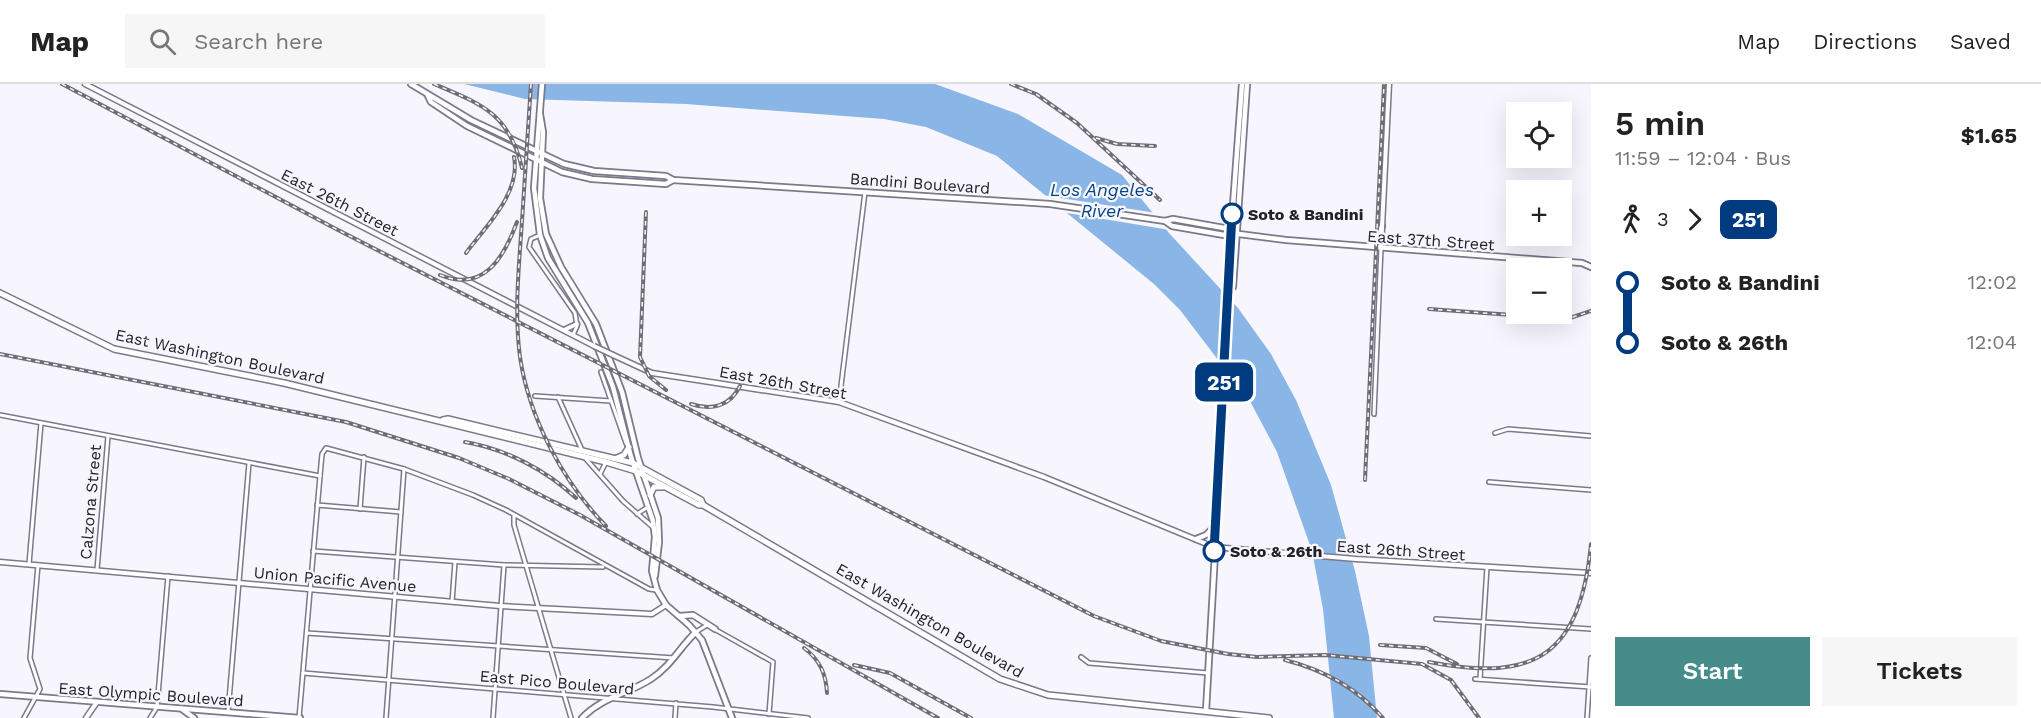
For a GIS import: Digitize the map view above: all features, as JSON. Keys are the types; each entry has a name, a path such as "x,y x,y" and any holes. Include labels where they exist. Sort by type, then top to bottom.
{"main road":[{"name":"Bandini Boulevard","path":"411,84 428,96 431,102 467,126 562,172 592,179 666,184 673,180"},
{"path":"542,84 535,159 534,206 540,235 548,258 595,337 613,387 633,463"},
{"path":"1242,84 1242,117"},
{"path":"1206,718 1229,297 1233,286 1232,233 1247,84"},
{"name":"Bandini Boulevard","path":"428,96 435,96 471,120 542,155 580,169 666,176 673,180 1050,204 1166,221 1173,219 1224,228 1232,233"},
{"path":"540,114 543,132 540,198 548,239 558,261 591,313 603,339 622,392 638,468 648,507 657,529"},
{"path":"527,147 534,143 537,137"},
{"path":"1368,247 1377,239 1382,226"},
{"name":"East 37th Street","path":"1232,233 1368,247 1582,263 1591,267"},
{"path":"1582,263 1591,260"},
{"name":"East Washington Boulevard","path":"0,293 114,349 284,383 638,468 701,500 703,505"},
{"path":"616,458 624,455 629,447"},
{"name":"East Washington Boulevard","path":"583,454 616,458 633,463 643,475 703,505 1017,687 1048,695 1269,718"},
{"path":"643,475 657,529 652,572 655,576 657,590 666,605 702,640 732,718"},
{"path":"650,495 654,487 667,488"},
{"path":"1196,539 1206,535 1215,526"},
{"path":"679,616 693,615 715,629"},
{"path":"582,718 607,698 650,680 676,658 696,632"},
{"name":"East Olympic Boulevard","path":"0,694 299,718"},
{"path":"181,708 194,718"},
{"path":"208,718 209,710"}],"street":[{"name":"East 26th Street","path":"85,84 594,346 652,373 839,402 1038,475 1214,547 1356,559 1591,573"},
{"path":"1374,414 1389,84"},
{"path":"839,402 866,192"},
{"path":"540,235 531,240 529,247 570,303 577,324 573,335"},
{"path":"563,330 577,324"},
{"path":"601,372 622,436 629,447"},
{"path":"535,396 611,401"},
{"path":"558,397 583,454 637,514 657,529"},
{"path":"0,415 320,476"},
{"path":"29,564 40,423"},
{"path":"1495,433 1508,429 1591,436"},
{"name":"Calzona Street","path":"97,570 108,436"},
{"path":"299,718 324,449 364,457 473,495 514,515 605,567 649,589 657,590"},
{"path":"360,509 364,457"},
{"path":"601,476 600,470 606,462"},
{"path":"228,712 249,463"},
{"path":"386,718 404,470"},
{"path":"1489,482 1591,490"},
{"path":"317,505 401,512"},
{"path":"637,514 648,507"},
{"path":"514,515 514,525 571,718"},
{"path":"313,551 504,565 605,567"},
{"name":"Union Pacific Avenue","path":"0,562 500,606 652,614 666,605"},
{"path":"452,602 455,562"},
{"path":"24,718 37,697 39,682 30,658 38,565"},
{"path":"493,718 504,565"},
{"path":"1480,679 1488,567"},
{"path":"150,718 157,707 168,576"},
{"path":"1436,619 1591,629"},
{"path":"696,632 706,625 773,662 771,715 778,718"},
{"path":"306,633 498,648 676,658"},
{"path":"1081,657 1089,663 1208,673"},
{"path":"1587,718 1591,658"},
{"name":"East Pico Boulevard","path":"303,674 676,703 808,718"},
{"path":"1475,679 1590,687"},
{"path":"86,718 97,702"},
{"path":"675,718 676,703"}],"water":[{"name":"Los Angeles River","path":"464,84 935,84 1018,114 1122,175 1169,233 1238,308 1271,354 1296,400 1331,485 1355,571 1369,636 1377,718 1334,718 1323,609 1312,551 1277,452 1251,403 1180,310 1154,284 997,156 926,127 884,119 686,104 525,99"}],"pier":[{"path":"1042,195 1156,213 1170,230 1061,212"},
{"path":"1223,289 1234,301 1229,377 1219,364"}],"railway":[{"path":"62,84 336,229 1094,616 1161,641 1228,654 1257,657 1325,655 1422,664 1451,680 1479,718"},
{"path":"434,84 466,98 491,113 509,134 522,168"},
{"path":"531,84 518,289 517,323 520,357 531,403 550,448 576,490 606,526"},
{"path":"1011,84 1036,94 1077,123 1160,200"},
{"path":"1365,480 1384,84"},
{"path":"1096,138 1117,144 1155,146"},
{"path":"466,253 492,220 507,196 515,170 514,157"},
{"path":"646,212 640,357 649,376 666,390"},
{"path":"440,275 455,279 469,279 480,275 499,259 517,222"},
{"path":"1429,309 1567,319 1591,311"},
{"path":"0,354 346,422 459,458 509,479 580,515 938,718"},
{"path":"691,404 706,407 720,405 731,398 740,386"},
{"path":"465,442 480,445 525,462 552,478 576,498"},
{"path":"1429,662 1498,668 1525,663 1546,652 1563,635 1576,612 1585,582 1591,544"},
{"path":"1380,645 1426,648 1457,664"},
{"path":"804,648 821,668 827,693"},
{"path":"1285,660 1313,669 1351,689 1383,718"},
{"path":"854,665 890,673 971,718"}],"bus line":[{"name":"251","path":"1214,551 1230,290 1227,286 1232,214"}],"place":[{"name":"Soto & Bandini","path":"1232,214"},
{"name":"Soto & 26th","path":"1214,551"}]}
